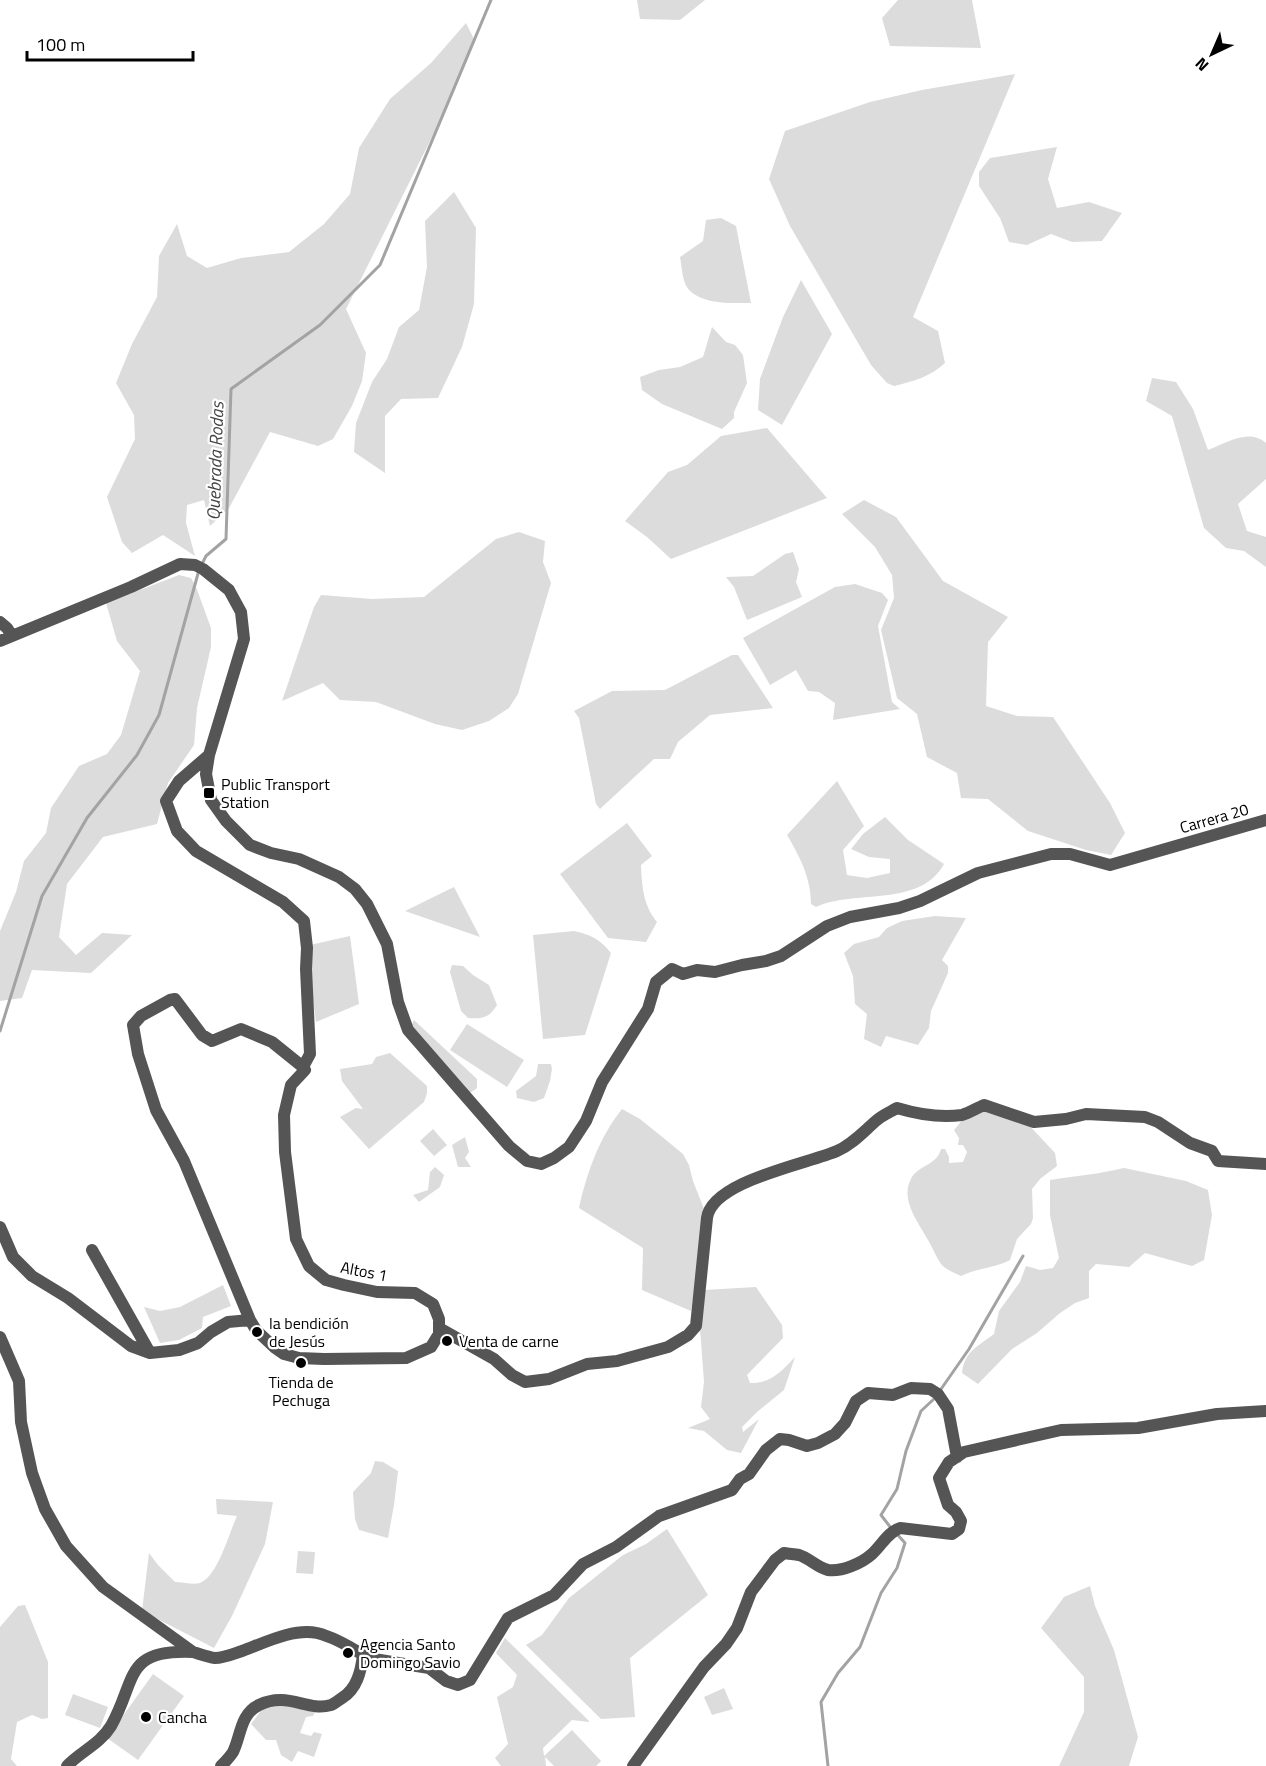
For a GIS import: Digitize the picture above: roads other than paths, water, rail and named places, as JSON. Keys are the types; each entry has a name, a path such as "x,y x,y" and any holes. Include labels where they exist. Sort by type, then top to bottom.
{"street":[{"path":"0,622 7,627 6,639 132,588 180,564 199,567 229,591 241,612 244,639 209,755"},
{"name":"Carrera 20","path":"209,755 206,774 211,800 226,821 250,845 299,860 339,877 367,904 387,944 398,1002 408,1030 509,1146 527,1161 541,1164 569,1147 581,1130 602,1082 648,1009 656,982 672,969 683,974 697,970 715,972 742,964 766,961 781,956 827,926 850,917 899,908 920,901 978,873 1051,854 1070,854 1110,865 1266,820"},
{"name":"Altos 1","path":"209,755 179,781 166,801 177,831 196,852 283,902 304,921 310,1054 303,1067 305,1070 291,1085 284,1114 285,1152 296,1239 309,1266 326,1280 377,1292 416,1293 432,1304 439,1319 439,1328"},
{"path":"303,1067 272,1042 241,1029 212,1041 202,1035 175,999 141,1016 133,1025 138,1054 156,1110 184,1161 256,1330 284,1354 299,1358 324,1359 406,1358 431,1347 439,1334 439,1328 494,1359 512,1375 525,1382 549,1380 587,1364 617,1361 677,1342 688,1335 696,1326 708,1210 713,1203 731,1190 783,1167 837,1151 852,1143 878,1119 897,1108 912,1112 948,1115 964,1114 984,1105 1040,1122 1086,1114 1144,1117 1158,1122 1190,1143 1212,1151 1218,1161 1266,1164"},
{"path":"0,1227 12,1257 32,1276 69,1298 131,1346 150,1353 179,1350 198,1343 228,1322 250,1320"},
{"path":"92,1250 150,1353"},
{"path":"0,1337 19,1381 21,1422 32,1473 45,1509 66,1546 104,1587 193,1652"},
{"path":"67,1766 92,1747 110,1727 133,1671 144,1661 176,1651 193,1652 216,1658 227,1657 271,1640 296,1634 316,1633 342,1641 363,1655 374,1659 429,1668 446,1681 458,1685 470,1680 508,1618 554,1595 583,1564 616,1547 659,1516 732,1490 740,1479 749,1474 766,1450 780,1439 807,1446 835,1434 845,1424 856,1401 868,1393 893,1395 911,1388 930,1389 938,1394 948,1409 957,1457"},
{"path":"633,1766 704,1667 726,1644 737,1628 752,1592 774,1560 784,1553 799,1555 831,1571 841,1569 871,1555 896,1530 952,1534 959,1529 961,1521 948,1505 939,1478 949,1462 964,1452 1061,1430 1137,1428 1217,1414 1266,1411"},
{"path":"221,1766 232,1753 248,1713 258,1705 280,1699 315,1706 330,1705 350,1694 361,1672 363,1655"}],"waterway":[{"name":"Quebrada Rodas","path":"202,564 206,556 226,539 231,389 320,325 380,265 491,0"},
{"name":"Quebrada Rodas","path":"0,1031 42,896 87,818 137,755 159,715 199,570"},
{"path":"939,1392 969,1349 1023,1256"},
{"path":"891,1528 881,1515 897,1489 906,1451 921,1411 935,1398"},
{"path":"828,1766 821,1702 838,1673 860,1647 881,1593 897,1568 905,1543 896,1533"}],"place":[{"name":"Public Transport Station","path":"209,793"},
{"name":"la bendición de Jesús","path":"257,1332"},
{"name":"Venta de carne","path":"447,1341"},
{"name":"Tienda de Pechuga","path":"301,1363"},
{"name":"Agencia Santo Domingo Savio","path":"348,1653"},
{"name":"Cancha","path":"146,1717"}]}
